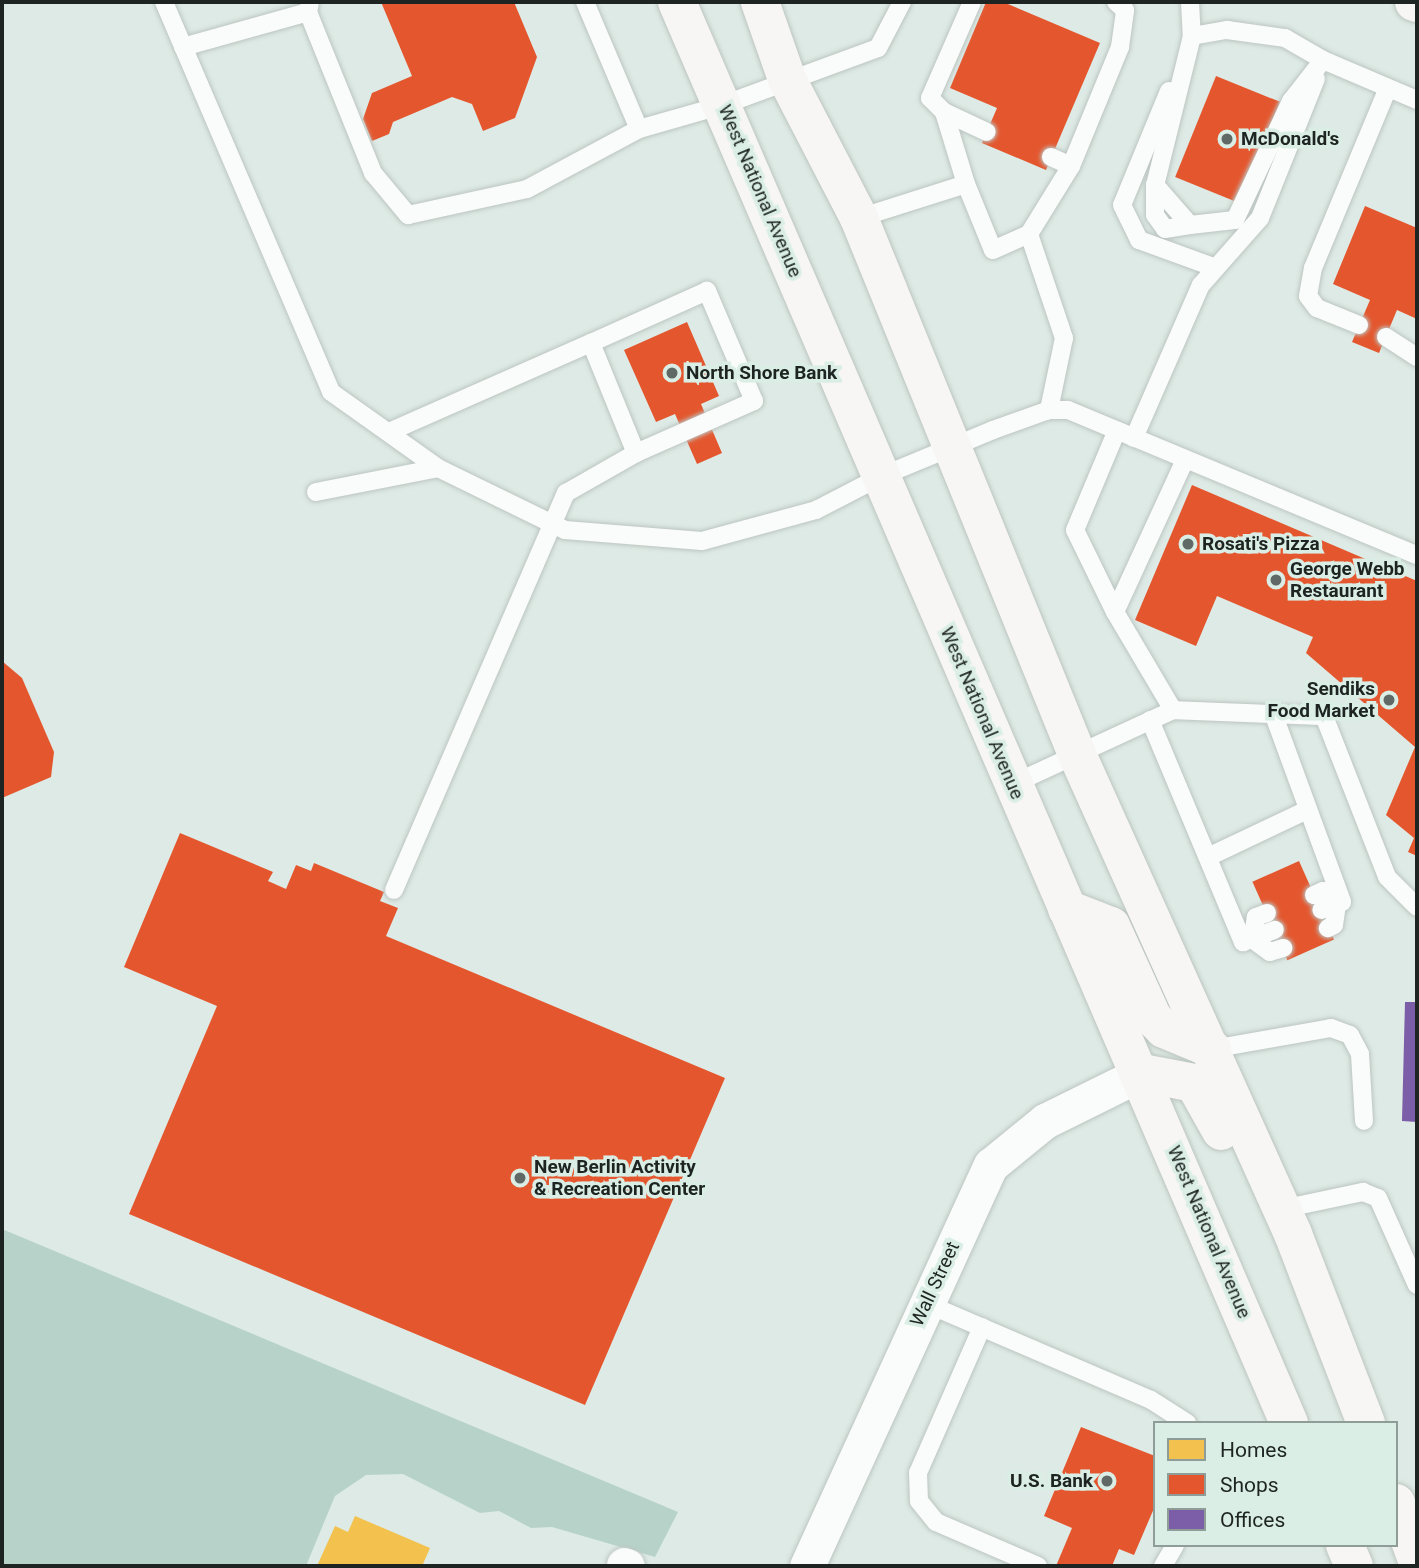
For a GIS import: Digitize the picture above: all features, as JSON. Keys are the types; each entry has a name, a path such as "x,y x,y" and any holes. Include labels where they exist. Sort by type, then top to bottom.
{"main road":[{"name":"West National Avenue","path":"677,2 1067,909 1142,1073 1288,1421"},
{"path":"760,2 787,79 859,218 1076,751 1282,1209 1365,1421"},
{"path":"1067,909 1111,926 1153,1018 1164,1029 1212,1049"},
{"path":"1142,1073 1212,1049"},
{"path":"1142,1073 1184,1080 1201,1089 1253,1198 1260,1206 1282,1209"},
{"path":"1398,1508 1417,1560"},
{"path":"1346,1547 1354,1566"}],"street":[{"name":"Wall Street","path":"807,1566 925,1303 991,1165 1045,1121 1142,1073"}],"lane":[{"path":"164,2 331,392 438,468 553,525 565,530 702,541 816,510 882,476 952,446 1049,410 1068,410 1417,555"},
{"path":"585,2 639,129"},
{"path":"183,47 309,7 373,173 408,215 527,189 639,129 723,105 787,79 878,48 902,2"},
{"path":"972,2 930,98 944,112 987,131"},
{"path":"944,112 966,184 993,250 1029,234 1071,166 1120,47 1125,10 1116,2"},
{"path":"1190,2 1192,36 1155,185 1155,215 1165,229 1235,219 1291,100 1323,60"},
{"path":"1192,36 1227,30 1285,38 1323,60 1417,100"},
{"path":"1192,36 1122,205 1139,240 1213,267"},
{"path":"1135,438 1187,315 1213,267 1260,218 1323,60"},
{"path":"1359,325 1317,307 1308,296 1313,268 1388,88"},
{"path":"1051,158 1071,166"},
{"path":"859,218 966,184"},
{"path":"1029,234 1064,338 1049,410"},
{"path":"389,432 707,291 754,401 636,453 566,492 394,890"},
{"path":"1386,337 1417,357"},
{"path":"591,343 636,453"},
{"path":"1117,430 1075,530 1115,612 1173,710"},
{"path":"1115,612 1185,460"},
{"path":"316,492 438,468"},
{"path":"1013,784 1076,751 1173,710 1324,716 1387,877 1417,907"},
{"path":"1273,713 1342,902 1324,903 1334,925 1328,928"},
{"path":"1150,720 1243,942 1275,930"},
{"path":"1208,857 1307,810"},
{"path":"1252,939 1256,917 1267,913"},
{"path":"1252,939 1270,952 1283,948"},
{"path":"1212,1049 1331,1028 1350,1035 1360,1054 1364,1121"},
{"path":"1282,1209 1363,1192 1378,1198 1417,1285"},
{"path":"925,1303 1151,1400 1184,1421"},
{"path":"982,1327 918,1473 919,1501 936,1522 1038,1566"},
{"path":"1163,1566 1174,1547"}],"green space":[{"path":"2,1229 678,1512 655,1557 552,1527 531,1528 499,1511 480,1513 403,1474 366,1475 335,1496 306,1566 2,1566"}],"building: Homes":[{"path":"355,1516 430,1548 423,1564 429,1566 317,1566 335,1526 348,1532"}],"building: Shops":[{"path":"381,2 514,2 537,57 515,118 483,131 472,104 452,97 393,122 389,134 372,141 363,119 372,93 412,76"},
{"path":"986,2 1003,2 1100,43 1046,170 982,143 997,108 950,88"},
{"name":"McDonald's","path":"1216,76 1280,102 1239,203 1175,177"},
{"path":"1365,206 1417,228 1417,319 1397,310 1379,353 1352,342 1370,300 1333,284"},
{"name":"North Shore Bank","path":"687,322 719,396 701,404 722,453 697,464 675,414 656,422 624,350"},
{"name":"Sendiks Food Market","path":"1192,485 1417,581 1417,856 1408,852 1414,838 1386,815 1415,747 1306,653 1313,637 1217,596 1196,646 1135,620"},
{"path":"2,661 22,678 54,752 51,777 2,798"},
{"path":"180,833 273,872 268,881 286,889 296,865 311,871 314,863 384,892 380,901 398,908 386,936 725,1078 585,1405 129,1214 217,1006 124,967"},
{"path":"1299,861 1334,940 1287,960 1252,882"},
{"name":"U.S. Bank","path":"1081,1427 1153,1455 1153,1511 1134,1555 1119,1549 1112,1566 1056,1566 1072,1528 1044,1516"}],"building: Offices":[{"path":"1405,1002 1417,1002 1417,1122 1402,1121"}],"place":[{"name":"McDonald's","path":"1227,139"},
{"name":"North Shore Bank","path":"672,373"},
{"name":"Rosati's Pizza","path":"1188,544"},
{"name":"George Webb Restaurant","path":"1276,580"},
{"name":"Sendiks Food Market","path":"1389,700"},
{"name":"New Berlin Activity & Recreation Center","path":"520,1178"},
{"name":"U.S. Bank","path":"1107,1481"}]}
